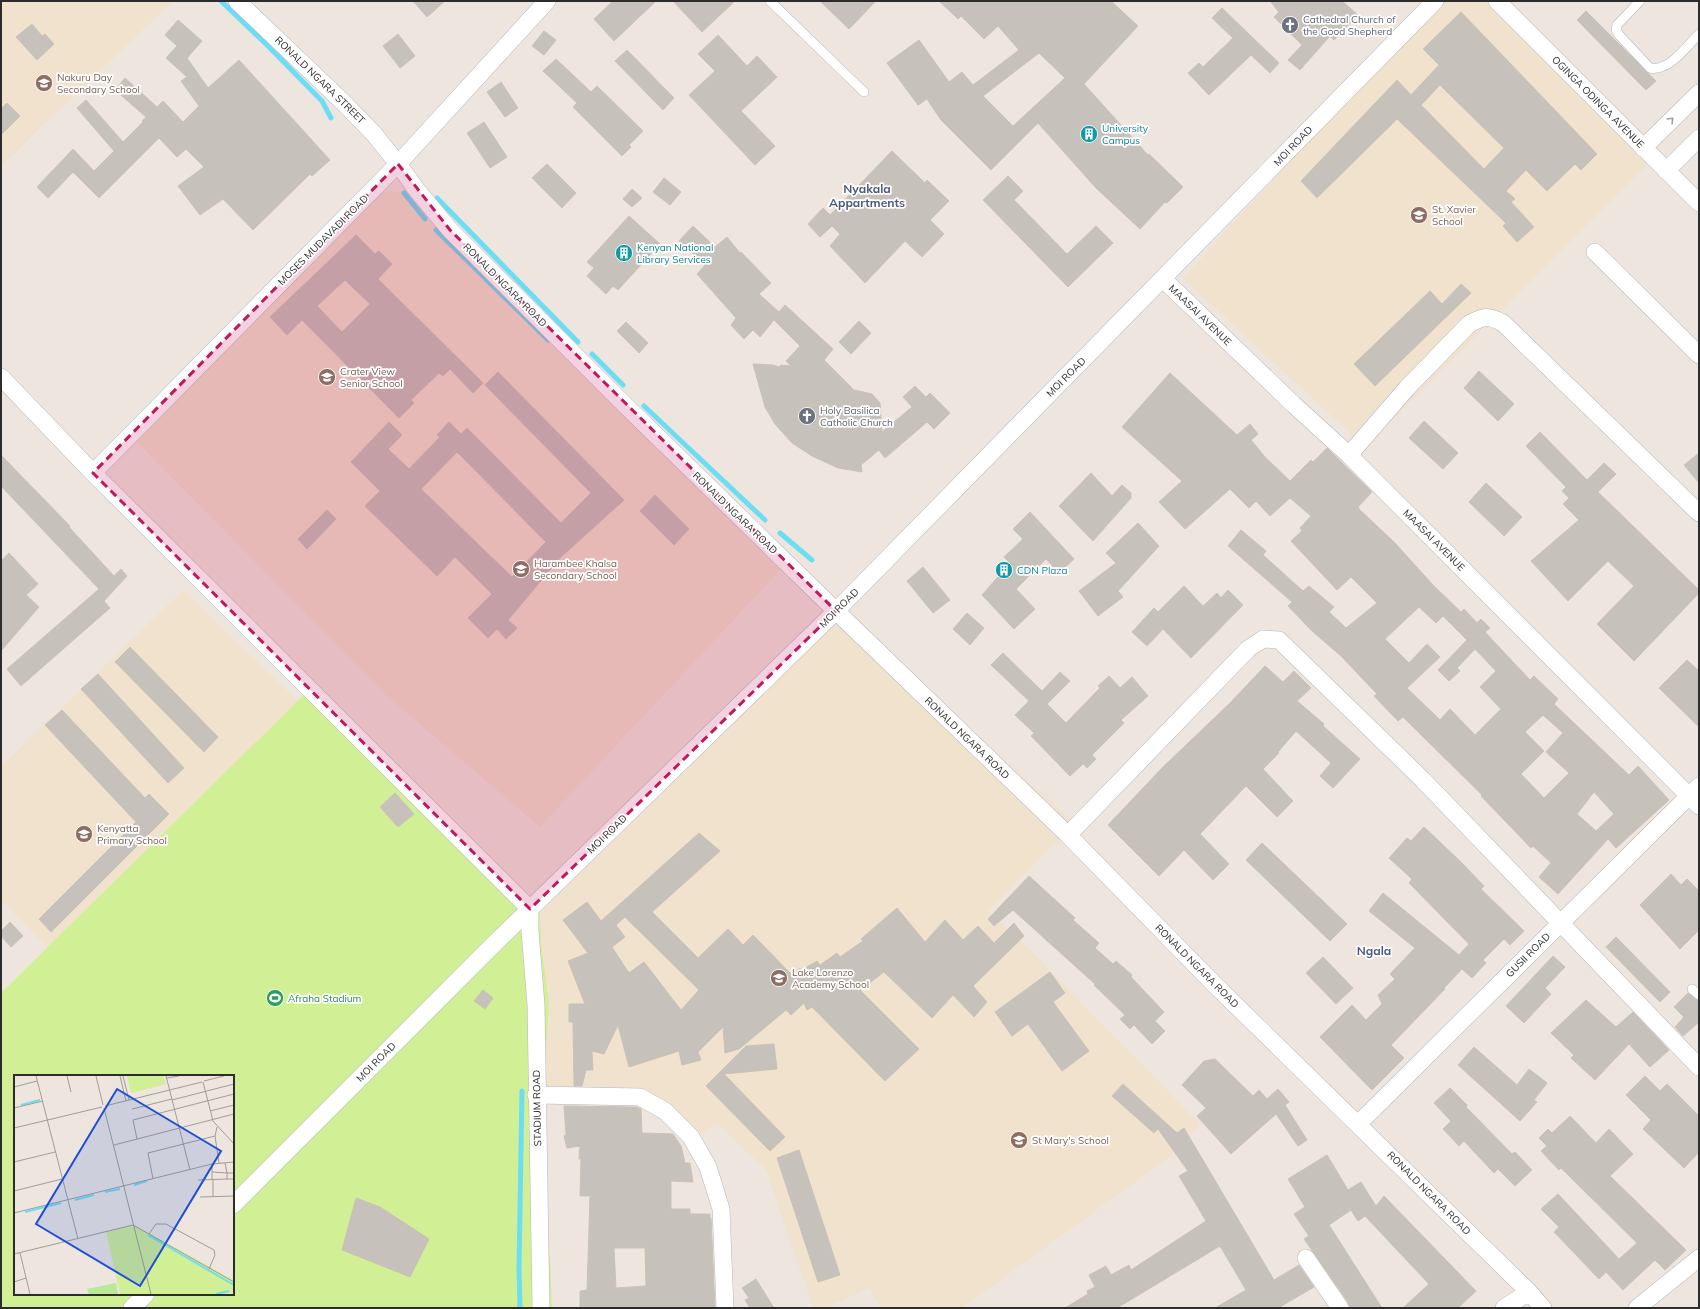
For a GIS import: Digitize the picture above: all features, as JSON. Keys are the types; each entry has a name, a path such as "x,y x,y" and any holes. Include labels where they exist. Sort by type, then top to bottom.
{"street":[{"name":"RONALD NGARA STREET","path":"237,1 343,102 374,134 398,164"},
{"name":"MOSES MUDAVADI ROAD","path":"93,473 398,164 547,1"},
{"name":"MOI ROAD","path":"234,1204 530,909 836,611 1435,1"},
{"name":"OGINGA ODINGA AVENUE","path":"1497,1 1699,204"},
{"path":"1643,148 1699,93"},
{"path":"1666,171 1699,138"},
{"name":"RONALD NGARA ROAD","path":"398,164 416,189 450,230 632,412 1068,835 1215,985 1529,1292 1543,1308"},
{"path":"1595,252 1699,355"},
{"name":"MAASAI AVENUE","path":"1163,279 1293,404 1349,455 1696,796"},
{"path":"1349,455 1407,388 1469,324 1482,317 1493,317 1503,323 1699,513"},
{"path":"1,377 93,473 530,909"},
{"path":"1068,835 1248,649 1263,639 1279,640 1423,780 1699,1067"},
{"name":"GUSII ROAD","path":"1358,1124 1560,923 1696,796"},
{"name":"STADIUM ROAD","path":"530,909 530,931 536,1005 536,1095 541,1308"},
{"path":"536,1095 640,1096 665,1110 691,1137 708,1167 721,1209 725,1308"},
{"path":"1306,1258 1340,1308"},
{"path":"1637,1308 1699,1258"},
{"path":"1504,1308 1529,1292"},
{"path":"132,1308 145,1295"}],"lane":[{"path":"770,1 864,92"},
{"path":"1640,1 1616,25 1616,30 1650,68 1660,69 1699,34"}],"highlighted area":[{"path":"398,164 450,230 836,611 530,909 93,473"}],"shaded area":[{"name":"Nakuru Day Secondary School","path":"1,1 173,1 1,166"},
{"name":"St. Xavier School","path":"1435,1 1505,1 1661,151 1365,447 1183,278"},
{"name":"Harambee Khalsa Secondary School","path":"392,191 404,195 518,312 780,570 540,827 387,696 137,442 382,193"},
{"name":"Kenyatta Primary School","path":"183,590 299,702 50,950 1,900 1,767"},
{"name":"Lake Lorenzo Academy School","path":"834,610 1075,823 988,911 1033,953 1201,1125 1163,1162 962,1308 882,1308 869,1288 825,1308 813,1308 766,1170 717,1124 696,1138 670,1108 543,1093 540,911"}],"green space":[{"name":"Afraha Stadium","path":"311,688 540,911 541,944 549,1003 543,1093 552,1308 1,1308 1,993"}],"building":[{"path":"413,1 445,1 427,17"},
{"path":"613,1 656,1 614,41 594,19"},
{"path":"673,1 735,1 702,32"},
{"path":"820,1 876,1 849,29"},
{"path":"939,1 1111,1 1138,26 1084,84 1148,155 1149,154 1183,187 1167,203 1165,202 1140,229 1096,188 1038,123 991,170 941,120 927,99 918,105 887,63 919,40 949,82 962,72 973,85 1019,50 998,26 984,39 961,16 958,19","holes":["1039,53 1065,78 1013,126 983,96"]},
{"path":"1270,1 1342,1 1358,15 1334,40 1330,36 1300,70 1288,60 1302,45 1274,17 1279,12"},
{"path":"1222,8 1279,63 1270,73 1251,55 1209,95 1188,73 1199,63 1203,67 1233,38 1212,18"},
{"path":"1586,11 1656,81 1646,90 1577,20"},
{"path":"1461,12 1597,154 1581,170 1575,164 1547,191 1526,170 1506,191 1515,199 1511,202 1534,227 1517,242 1503,226 1506,223 1397,119 1317,198 1301,181 1397,80 1411,95 1439,65 1423,49","holes":["1440,85 1504,148 1484,169 1421,105"]},
{"path":"178,20 202,41 187,58 208,88 239,60 330,160 312,176 310,174 253,230 223,199 200,215 178,186 204,167 186,149 177,157 159,138 99,198 73,172 48,198 37,187 73,149 94,171 114,151 77,108 86,100 123,142 143,122 142,121 146,117 115,90 125,78 157,107 163,101 183,122 199,106 181,81 187,77 166,58 177,46 165,35"},
{"path":"32,24 42,36 45,34 54,44 37,60 16,37"},
{"path":"544,31 556,40 544,55 532,46"},
{"path":"398,34 415,56 400,68 383,46"},
{"path":"718,35 747,66 757,56 777,77 741,111 775,146 755,165 689,95 715,71 698,54"},
{"path":"627,50 674,98 663,110 615,61"},
{"path":"556,59 591,92 597,86 643,131 629,145 631,147 622,156 573,107 577,103 543,71"},
{"path":"501,82 518,108 505,117 487,92"},
{"path":"7,103 20,116 1,135 1,109"},
{"path":"484,122 507,157 490,168 467,133"},
{"path":"892,151 925,183 927,180 949,201 930,220 944,234 922,257 905,241 865,283 830,246 840,234 832,226 820,237 808,224 823,208 830,215"},
{"path":"547,164 576,193 562,208 532,178"},
{"path":"1008,176 1023,191 1014,200 1067,254 1096,226 1113,243 1068,287 983,200"},
{"path":"664,178 681,192 670,205 653,192"},
{"path":"632,189 642,198 632,207 623,199"},
{"name":"Kenyan National Library Services","path":"629,216 660,244 618,290 613,286 606,294 587,276 594,268 587,262"},
{"path":"693,226 715,247 727,237 740,253 741,252 771,283 759,294 779,312 785,305 833,349 824,360 854,390 872,394 880,403 882,432 912,407 903,397 915,386 926,397 930,393 950,413 934,429 927,422 885,458 879,450 861,465 862,472 838,468 812,456 792,443 775,424 765,407 753,364 773,365 779,367 781,365 791,366 786,361 800,346 774,320 760,337 753,330 744,339 731,325 736,318 697,274 705,265 679,241"},
{"path":"356,235 375,254 379,251 392,264 378,279 483,383 473,393 450,369 443,376 439,373 411,400 414,403 399,418 302,320 287,335 270,317","holes":["345,280 370,304 342,332 317,306"]},
{"path":"1461,284 1471,293 1375,386 1354,364 1430,291 1442,304"},
{"path":"859,321 871,333 851,354 839,342"},
{"path":"626,322 648,343 639,353 617,331"},
{"path":"1479,371 1514,404 1498,421 1464,388"},
{"path":"498,372 624,500 561,557 508,620 517,628 506,639 497,629 488,638 468,618 492,594 455,557 437,576 365,506 380,491 351,462 389,422 402,435 388,449 409,469 440,437 437,435 449,422 461,434 467,428 561,523 591,493 485,385","holes":["457,452 546,542 512,577 421,489"]},
{"path":"1170,373 1237,435 1250,424 1258,434 1251,440 1265,457 1290,481 1311,460 1313,462 1327,448 1372,492 1358,507 1360,510 1395,543 1433,585 1461,612 1464,609 1477,623 1481,619 1490,628 1485,632 1530,680 1534,676 1558,699 1554,704 1629,775 1638,766 1669,800 1616,848 1608,839 1558,894 1539,877 1551,863 1533,846 1531,848 1481,796 1482,795 1403,717 1398,721 1374,696 1377,694 1341,656 1311,630 1288,606 1292,602 1228,546 1241,530 1266,551 1263,555 1303,591 1309,586 1334,607 1329,612 1346,628 1377,603 1351,577 1337,590 1291,541 1302,531 1300,528 1311,516 1290,498 1270,516 1256,501 1249,508 1230,489 1185,529 1159,502 1182,481 1122,427","holes":["1419,607 1436,623 1443,616 1467,640 1438,670 1449,681 1460,671 1457,668 1475,649 1496,671 1480,687 1501,709 1475,735 1450,709 1440,720 1407,688 1440,657 1427,644 1409,663 1385,639","1543,715 1563,733 1546,752 1569,773 1544,798 1521,774 1544,751 1525,732","1594,792 1614,814 1596,831 1577,814"]},
{"path":"1424,421 1458,453 1443,469 1409,438"},
{"path":"1540,432 1587,480 1604,463 1616,474 1598,492 1699,590 1699,593 1634,661 1597,624 1634,586 1608,561 1568,601 1531,561 1579,520 1563,504 1569,498 1562,491 1566,487 1526,446"},
{"path":"1699,453 1699,483 1684,465"},
{"path":"1,455 70,526 69,527 114,576 121,569 127,576 104,601 110,608 21,686 7,669 99,589 1,486"},
{"path":"1091,473 1112,496 1122,485 1131,493 1131,498 1093,541 1059,506"},
{"path":"1486,483 1522,517 1504,536 1469,502"},
{"path":"655,495 689,529 674,545 640,511"},
{"path":"327,510 336,519 307,549 298,539"},
{"name":"CDN Plaza","path":"1030,512 1074,559 1059,573 1046,559 1016,589 1035,609 1014,629 982,595 1010,563 1004,557 1023,539 1013,529"},
{"path":"1138,523 1159,546 1118,591 1123,597 1098,616 1079,591 1116,563 1106,553"},
{"path":"9,553 38,584 26,595 39,607 1,651 1,561"},
{"path":"923,567 950,600 933,613 907,581"},
{"path":"1184,586 1203,606 1217,593 1221,598 1228,590 1243,605 1191,658 1163,629 1147,646 1132,632 1154,608 1158,612"},
{"path":"967,613 984,628 970,645 953,629"},
{"path":"130,647 218,737 204,752 115,662"},
{"path":"1003,653 1042,691 1060,672 1070,681 1047,704 1066,723 1100,688 1098,686 1109,676 1120,688 1132,677 1148,696 1121,720 1124,723 1092,755 1096,759 1087,768 1083,764 1070,776 1031,736 1034,733 1015,715 1029,701 991,665"},
{"path":"1687,660 1699,671 1699,727 1659,688"},
{"path":"1265,666 1283,682 1294,671 1311,688 1297,701 1324,724 1323,726 1360,759 1333,788 1320,776 1331,763 1296,731 1278,752 1279,753 1263,769 1293,801 1277,817 1246,786 1200,834 1229,864 1213,880 1184,850 1159,876 1108,825 1163,767 1230,703"},
{"path":"98,674 184,768 168,783 81,689"},
{"path":"62,710 145,798 149,794 169,814 51,932 39,919 136,822 45,725"},
{"path":"395,793 414,814 398,827 380,807"},
{"path":"1424,827 1461,862 1484,886 1481,889 1524,931 1510,945 1504,939 1483,960 1486,963 1472,978 1462,969 1444,988 1445,989 1391,1045 1404,1058 1372,1090 1320,1037 1352,1005 1366,1020 1382,1004 1378,995 1395,979 1390,974 1415,948 1369,911 1383,893 1459,955 1469,944 1409,883 1412,879 1389,858 1407,838 1411,841"},
{"path":"699,833 720,851 652,912 698,958 728,929 743,945 753,935 792,975 800,968 802,970 817,961 820,965 837,953 840,957 863,941 861,939 897,908 925,942 945,920 963,940 978,926 994,943 1014,923 1024,936 973,986 987,1002 974,1017 953,995 932,1018 884,972 860,990 919,1049 885,1081 812,1007 807,1010 804,1003 791,1015 786,1010 739,1049 725,1053 723,1027 698,1052 701,1060 682,1065 679,1051 629,1067 618,1025 604,1054 592,1051 593,1070 586,1070 582,1086 574,1086 573,1022 569,1022 569,1004 585,1004 568,961 588,953 563,920 587,902 601,921","holes":["625,917 699,990 681,1010 644,962 629,973 612,947 625,937 616,925"]},
{"path":"1262,843 1347,924 1330,941 1246,860"},
{"path":"1671,874 1681,885 1687,879 1699,891 1699,930 1680,949 1640,905"},
{"path":"1029,876 1075,918 1073,920 1099,943 1095,948 1113,964 1116,961 1132,975 1131,977 1164,1012 1155,1021 1165,1031 1152,1044 1134,1025 1130,1029 1120,1019 1125,1015 1094,985 1095,984 1013,910 994,926 988,919"},
{"path":"10,922 23,936 11,947 1,936 1,931"},
{"path":"1616,937 1670,992 1660,1002 1606,947"},
{"path":"1553,956 1565,967 1545,988 1551,994 1524,1023 1506,1006"},
{"path":"1323,957 1353,988 1336,1004 1306,973"},
{"path":"1050,972 1065,993 1053,1002 1089,1051 1062,1071 1028,1024 1012,1036 995,1012"},
{"path":"483,990 493,998 485,1009 474,1001"},
{"path":"1688,993 1699,1001 1699,1022 1683,1036 1675,1027 1684,1017 1674,1007"},
{"path":"1586,1000 1616,1027 1633,1012 1669,1050 1650,1067 1629,1044 1595,1080 1571,1058 1574,1055 1551,1033"},
{"path":"774,1044 777,1069 724,1074 785,1137 770,1151 706,1086 746,1046"},
{"path":"1474,1047 1517,1085 1529,1069 1547,1083 1534,1100 1537,1102 1520,1121 1458,1065"},
{"path":"1215,1059 1253,1096 1259,1090 1267,1099 1278,1089 1289,1102 1285,1105 1307,1140 1298,1146 1276,1114 1231,1154 1197,1116 1206,1108 1182,1085 1204,1061"},
{"path":"1645,1076 1660,1091 1667,1084 1699,1116 1699,1152 1684,1168 1643,1129 1651,1120 1626,1095"},
{"path":"1123,1084 1177,1133 1184,1128 1274,1280 1299,1265 1314,1287 1278,1308 1215,1308 1246,1290 1220,1246 1117,1308 1065,1308 1088,1294 1087,1291 1095,1287 1089,1275 1106,1266 1111,1275 1129,1265 1131,1270 1206,1221 1179,1176 1188,1171 1158,1129 1154,1133 1112,1096"},
{"path":"1450,1088 1467,1105 1466,1107 1512,1154 1515,1152 1532,1170 1515,1186 1498,1169 1494,1173 1464,1141 1459,1146 1443,1129 1451,1121 1434,1103"},
{"path":"564,1106 637,1107 641,1109 642,1133 673,1134 681,1146 685,1163 690,1163 693,1182 671,1181 671,1209 690,1209 690,1214 710,1214 715,1308 580,1308 580,1291 587,1290 590,1196 580,1196 580,1146 567,1148 564,1136 566,1135","holes":["614,1248 645,1248 646,1286 616,1288"]},
{"path":"1570,1116 1596,1143 1609,1129 1633,1154 1610,1176 1686,1250 1665,1270 1655,1260 1623,1290 1606,1272 1599,1279 1554,1232 1559,1227 1541,1209 1558,1194 1619,1259 1637,1243 1561,1168 1559,1170 1541,1151 1547,1146 1539,1138 1548,1129 1552,1133"},
{"path":"799,1150 840,1275 818,1282 777,1158"},
{"path":"1327,1155 1348,1190 1361,1182 1376,1206 1384,1196 1476,1291 1458,1308 1403,1308 1429,1284 1365,1216 1358,1221 1351,1210 1329,1225 1382,1308 1350,1308 1348,1302 1304,1239 1309,1236 1294,1214 1305,1207 1288,1179"},
{"path":"356,1198 380,1207 429,1239 410,1277 342,1250"},
{"path":"756,1279 774,1308 750,1308 745,1300 749,1298 742,1288"}],"waterway":[{"path":"221,1 322,101 331,118"},
{"path":"404,193 425,219"},
{"path":"437,198 578,342"},
{"path":"436,230 548,340"},
{"path":"592,354 623,385"},
{"path":"644,406 765,520"},
{"path":"780,533 812,560"},
{"path":"520,1308 519,1268 522,1091"}],"place":[{"name":"Cathedral Church of the Good Shepherd","path":"1290,25"},
{"name":"Nakuru Day Secondary School","path":"44,83"},
{"name":"University Campus","path":"1089,134"},
{"name":"St. Xavier School","path":"1419,215"},
{"name":"Kenyan National Library Services","path":"624,253"},
{"name":"Crater View Senior School","path":"327,377"},
{"name":"Holy Basilica Catholic Church","path":"807,416"},
{"name":"Harambee Khalsa Secondary School","path":"521,569"},
{"name":"CDN Plaza","path":"1004,570"},
{"name":"Kenyatta Primary School","path":"84,834"},
{"name":"Lake Lorenzo Academy School","path":"779,978"},
{"name":"Afraha Stadium","path":"275,998"},
{"name":"St Mary's School","path":"1019,1140"}],"district":[{"name":"Nyakala Appartments","path":"867,195"},
{"name":"Ngala","path":"1374,950"}]}
